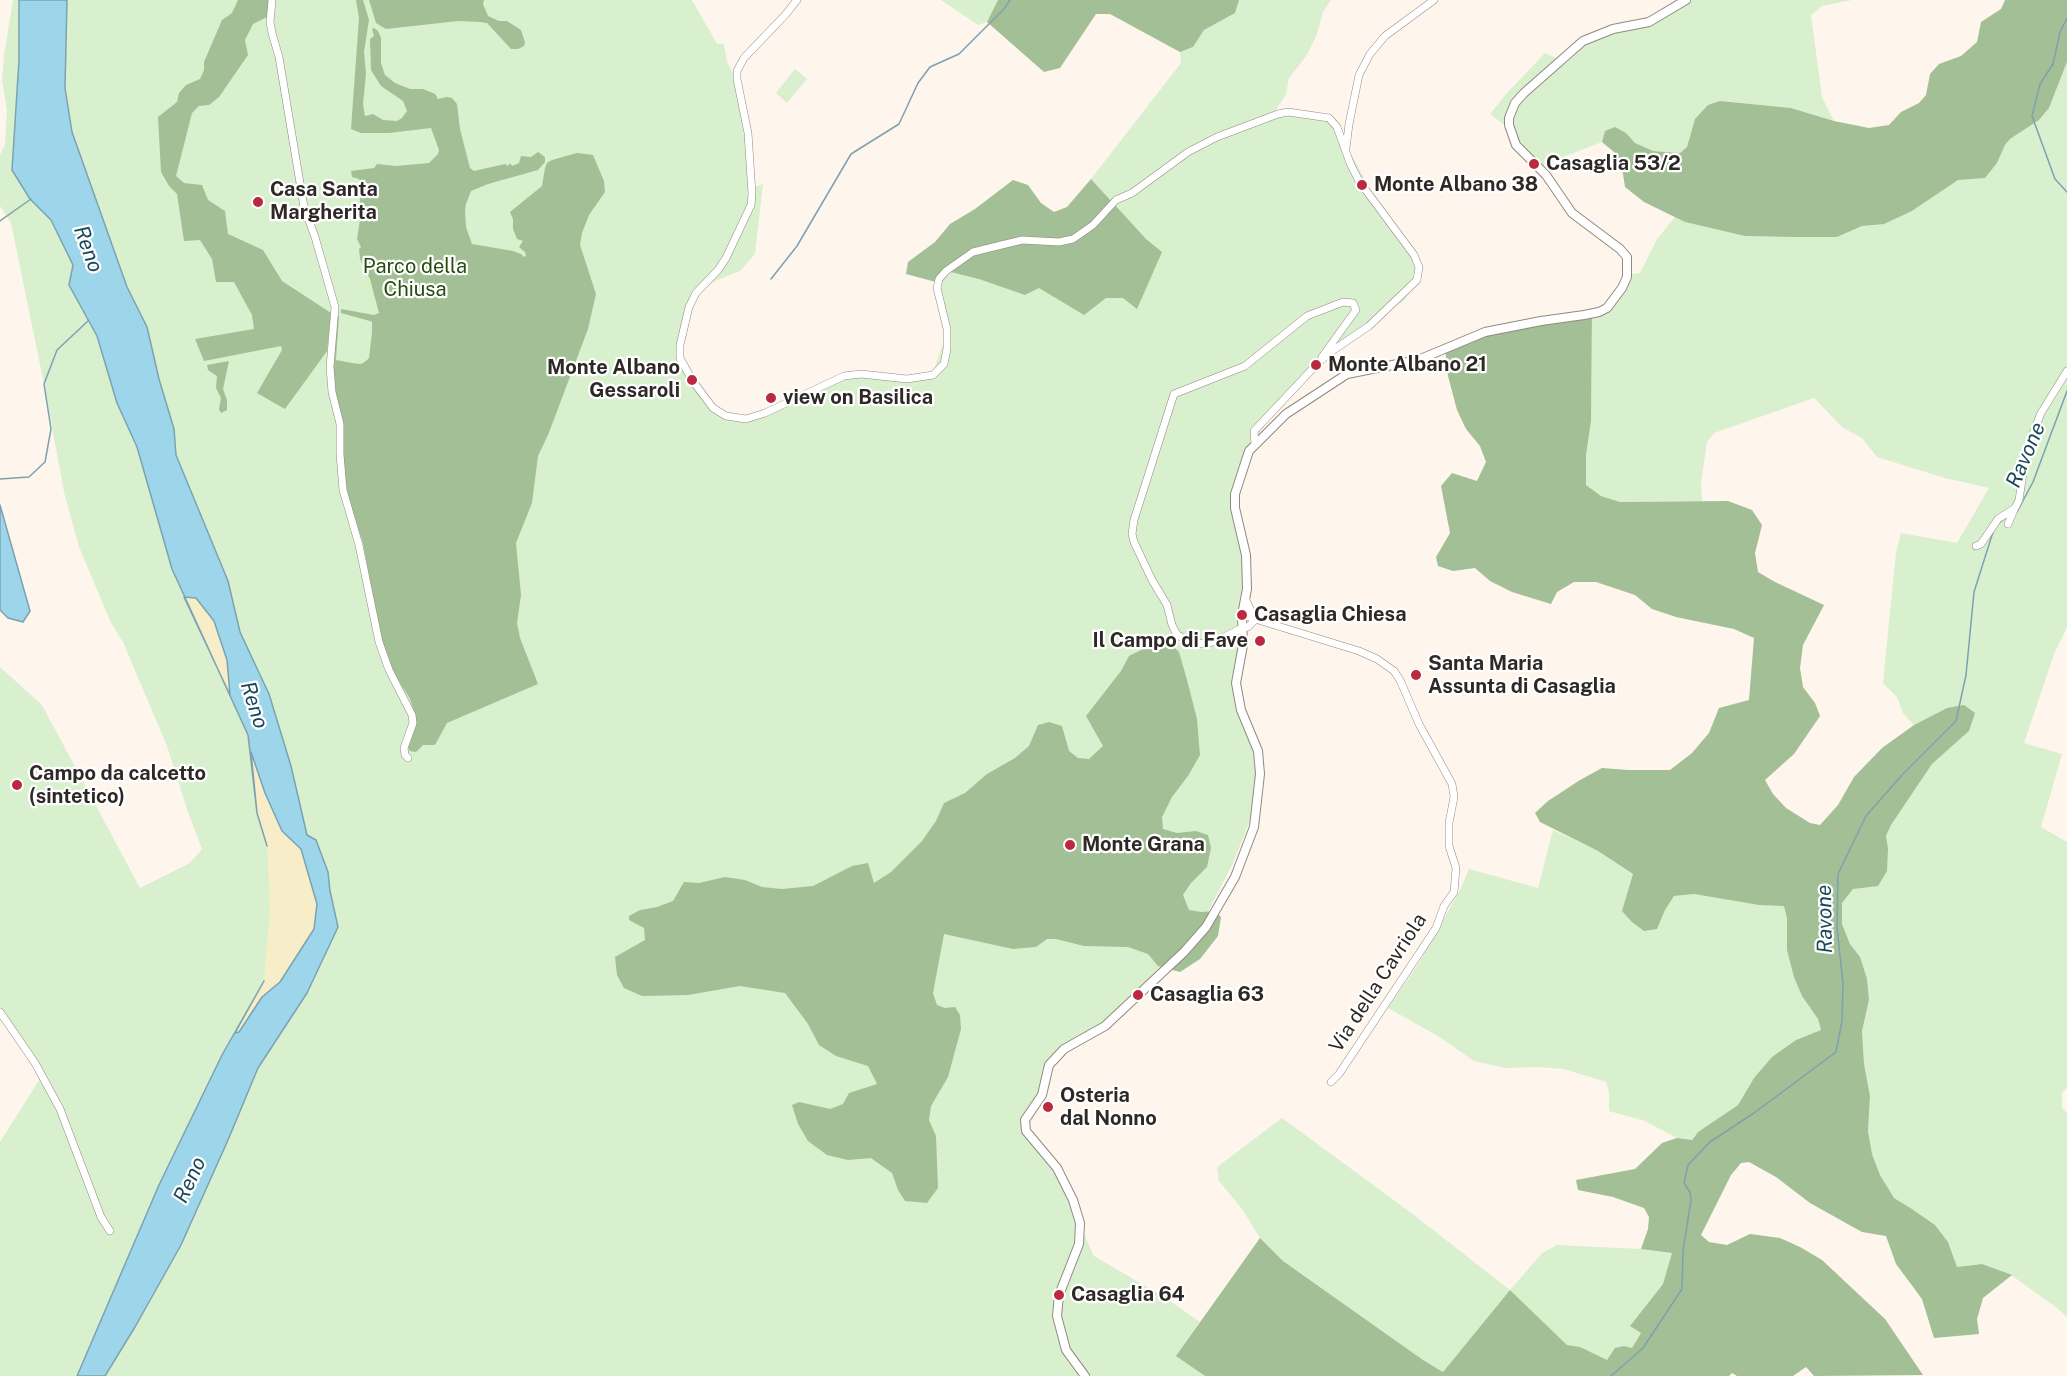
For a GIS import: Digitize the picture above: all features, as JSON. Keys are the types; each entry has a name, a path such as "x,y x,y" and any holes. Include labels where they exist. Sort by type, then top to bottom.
{"street":[{"path":"272,0 270,22 279,57 304,207 315,237 334,307 330,368 332,392 340,424 343,490 359,545 379,642 389,670 412,715 413,723 404,748 408,758"},
{"path":"796,0 786,14 744,57 737,74 748,133 751,205 726,258 696,293 689,307 679,353 692,380 713,408 726,416 740,419 765,413 844,376 861,374 907,379 933,375 944,364 947,349 947,329 938,288 939,279 946,271 973,252 1022,240 1059,242 1073,239 1094,225 1116,200 1132,193 1188,152 1217,136 1270,116 1288,112 1329,118 1337,127 1359,181 1414,255 1419,267 1418,280 1369,326 1319,362 1254,431 1255,444"},
{"path":"1346,151 1359,75 1370,54 1385,36 1434,0"},
{"path":"1085,1376 1066,1350 1057,1316 1059,1295 1079,1244 1080,1222 1073,1200 1057,1168 1026,1131 1025,1120 1042,1095 1049,1065 1064,1049 1105,1026 1184,952 1206,927 1235,878 1254,827 1260,774 1258,751 1241,710 1236,683 1243,645 1242,615 1247,589 1246,555 1234,508 1235,494 1249,451 1286,414 1347,374 1418,360 1485,332 1584,315 1606,308 1622,288 1627,277 1627,257 1620,249 1572,213 1546,175 1516,146 1509,118 1515,103 1524,93 1583,41 1613,29 1649,22 1686,0"},
{"path":"1245,598 1256,620 1248,627 1206,644 1196,643 1178,635 1172,625 1167,605 1133,537 1134,520 1169,406 1174,394 1245,366 1307,316 1343,302 1353,303 1356,310 1327,347 1319,362"},
{"path":"2008,524 2019,500 2025,460 2032,436 2041,413 2067,371"},
{"path":"1976,546 1981,544 1998,519 2015,508"},
{"name":"Via della Cavriola","path":"1242,615 1359,651 1377,659 1394,671 1419,724 1452,784 1454,797 1449,824 1449,846 1456,868 1454,892 1444,906 1436,928 1339,1074 1331,1082"},
{"path":"0,1012 39,1069 60,1109 101,1217 110,1231"}],"green space":[{"name":"Parco della Chiusa","path":"13,0 692,0 717,44 724,44 727,62 735,77 748,152 749,189 763,184 755,254 740,271 715,281 697,292 679,351 697,387 723,415 745,421 845,373 897,380 933,372 949,326 937,290 947,273 1114,204 1091,179 1181,63 1180,52 1193,47 1204,30 1239,0 1331,0 1323,12 1317,34 1307,55 1289,78 1286,94 1275,112 1336,120 1344,141 1379,205 1417,264 1405,300 1346,341 1281,399 1253,442 1231,512 1245,537 1241,699 1263,759 1255,808 1233,863 1199,929 1137,1000 1053,1058 1049,1082 1022,1122 1061,1172 1081,1228 1094,1256 1164,1297 1200,1322 1177,1356 1205,1376 1084,1376 1068,1354 1079,1376 0,1376 0,1142 43,1074 0,1018 0,667 42,705 140,888 190,863 202,849 167,746 123,642 111,623 79,547 64,492 11,223 0,206 0,155 5,145 7,111 2,80"},
{"path":"238,0 270,0 267,17 253,24 245,40 248,55 219,97 209,105 199,106 192,113 176,176 184,183 202,185 208,200 225,211 228,234 263,250 282,281 331,313 327,351 285,409 257,393 282,350 281,346 204,361 195,339 254,329 252,315 234,282 216,282 212,259 200,240 184,241 177,194 161,172 158,117 177,102 179,93 186,85 200,79 204,70 204,62 222,20 232,13"},
{"name":"Parco della Chiusa","path":"356,0 363,0 369,20 364,52 366,74 363,104 365,116 373,114 383,120 397,121 407,111 403,101 381,86 371,70 370,39 374,36 372,29 374,28 381,38 381,63 385,75 395,83 410,89 423,89 435,94 438,99 452,98 457,104 460,129 470,168 474,171 505,164 508,166 510,163 512,166 519,163 521,156 531,157 538,152 545,157 545,162 538,170 471,191 465,210 466,227 472,244 513,251 526,256 519,247 523,241 517,239 510,212 542,186 545,168 552,160 577,153 593,155 604,181 605,192 589,215 580,245 596,294 588,329 538,456 532,503 516,543 521,595 517,623 520,638 538,684 447,723 435,745 423,745 416,752 408,748 416,726 416,718 410,699 395,675 381,641 363,543 348,498 334,385 334,365 337,316 339,316 336,360 361,364 369,358 372,322 341,313 341,309 374,315 379,313 370,279 360,259 359,249 361,247 357,239 362,207 361,183 359,179 352,177 351,171 374,168 377,164 396,166 429,163 439,150 431,128 389,133 361,133 351,129 359,18"},
{"path":"369,0 484,0 483,4 488,16 499,21 507,21 521,30 524,46 511,49 487,23 480,22 458,21 386,29 376,23"},
{"path":"941,0 998,0 987,22 978,25"},
{"path":"998,0 1239,0 1235,13 1204,30 1193,47 1180,52 1110,14 1096,14 1060,68 1044,72 987,22"},
{"path":"1687,0 1852,0 1822,6 1811,15 1822,97 1834,121 1791,108 1720,101 1695,119 1687,147 1680,153 1653,151 1635,143 1626,133 1605,132 1602,142 1540,166 1515,145 1507,127 1490,114 1545,53 1564,65 1590,39 1623,30"},
{"path":"2005,0 2067,0 2067,62 2049,108 2039,120 2010,139 1997,163 1985,178 1958,180 1912,211 1884,224 1862,226 1837,237 1793,237 1745,236 1685,222 1644,202 1625,187 1622,167 1614,152 1602,142 1605,131 1615,127 1626,133 1635,143 1653,151 1680,153 1687,147 1695,119 1708,105 1720,101 1791,108 1834,121 1869,128 1889,125 1901,112 1919,103 1926,95 1930,74 1939,64 1961,56 1977,42 1981,22 2001,9"},
{"path":"2067,62 2067,627 2054,654 2024,743 2062,754 2041,827 2067,842 2067,1088 2062,1093 2062,1108 2067,1113 2067,1317 2011,1275 1982,1264 1957,1267 1948,1242 1935,1225 1894,1198 1880,1175 1872,1154 1868,1131 1870,1096 1864,1064 1862,1031 1869,1000 1860,957 1850,944 1842,924 1841,903 1888,848 1886,836 1891,825 1932,764 1969,731 1947,708 1914,725 1903,713 1897,697 1883,683 1896,553 1901,533 1957,543 1989,488 1945,478 1877,457 1862,438 1843,428 1814,398 1714,433 1707,442 1701,482 1702,501 1620,502 1601,496 1585,485 1586,455 1591,421 1592,311 1605,307 1617,294 1625,275 1640,273 1657,239 1675,217 1685,222 1746,236 1837,237 1862,226 1884,223 1912,211 1958,180 1985,178 1997,163 2010,139 2039,120 2049,108"},
{"path":"795,69 807,79 787,103 776,93"},
{"path":"1091,179 1146,239 1162,252 1137,309 1123,298 1106,298 1084,315 1039,288 1025,295 947,271 936,282 906,274 908,262 935,242 950,224 975,209 1013,180 1028,185 1041,203 1054,212 1067,207"},
{"path":"1592,311 1591,421 1586,455 1586,485 1601,496 1620,502 1728,501 1752,510 1762,525 1755,553 1758,572 1824,605 1803,645 1800,668 1803,687 1815,703 1820,716 1794,754 1765,780 1773,794 1786,808 1810,823 1820,825 1838,805 1854,777 1882,748 1914,725 1947,708 1964,705 1975,713 1969,731 1932,764 1891,825 1886,836 1887,871 1878,886 1853,889 1842,903 1842,924 1850,944 1860,957 1867,979 1869,1000 1862,1031 1864,1064 1870,1096 1868,1131 1872,1154 1880,1175 1894,1198 1935,1225 1948,1242 1957,1267 1982,1264 2012,1275 1983,1298 1977,1319 1979,1334 1934,1338 1922,1299 1896,1264 1886,1236 1862,1232 1810,1203 1776,1177 1749,1162 1741,1163 1731,1175 1701,1235 1709,1242 1727,1245 1750,1234 1780,1238 1822,1260 1885,1319 1923,1375 1814,1376 1806,1367 1793,1376 1737,1376 1732,1373 1729,1376 1205,1376 1176,1356 1260,1238 1283,1261 1443,1372 1510,1290 1567,1345 1580,1347 1607,1360 1615,1348 1624,1346 1632,1348 1641,1333 1630,1326 1663,1284 1672,1253 1641,1249 1648,1229 1649,1217 1644,1208 1613,1197 1578,1190 1576,1180 1635,1169 1662,1143 1677,1138 1692,1140 1698,1132 1738,1105 1754,1078 1772,1057 1796,1040 1821,1030 1818,1019 1802,996 1794,977 1787,950 1787,918 1784,906 1759,905 1694,894 1674,896 1657,929 1644,931 1622,911 1633,874 1598,851 1540,822 1535,813 1548,801 1602,768 1670,770 1692,753 1709,733 1719,708 1749,700 1754,638 1734,629 1676,617 1652,609 1635,595 1596,582 1574,582 1557,592 1551,604 1512,592 1490,581 1475,568 1453,571 1438,566 1436,557 1450,533 1441,486 1452,473 1477,481 1486,462 1480,446 1466,429 1457,410 1448,376 1445,348 1514,323"},
{"path":"229,361 223,389 227,400 227,410 221,413 219,409 221,398 216,388 217,376 208,370 207,365"},
{"path":"1169,642 1179,652 1187,680 1197,719 1200,755 1172,797 1162,817 1163,829 1177,833 1196,831 1208,835 1211,848 1207,867 1183,895 1189,910 1215,911 1221,917 1218,936 1200,959 1180,972 1158,966 1148,954 1128,947 1084,946 1047,939 1036,947 1013,949 944,934 933,993 937,1005 945,1008 955,1007 960,1015 961,1029 948,1077 931,1106 929,1120 936,1136 938,1188 927,1203 905,1201 892,1173 871,1158 848,1160 827,1155 808,1141 798,1124 792,1105 799,1102 830,1109 843,1104 849,1093 877,1084 868,1066 836,1056 819,1045 808,1024 785,993 740,986 688,995 642,996 624,988 617,975 615,957 645,940 644,928 629,920 629,916 640,910 673,901 684,882 699,883 725,877 745,880 762,887 782,889 813,886 852,866 868,863 874,883 891,872 922,841 936,821 944,803 965,793 987,774 1015,758 1029,746 1038,725 1049,722 1062,726 1069,751 1078,758 1089,759 1103,746 1086,716 1121,671 1129,656 1151,645"},
{"path":"1553,830 1598,851 1633,874 1623,911 1657,929 1674,896 1694,894 1759,905 1784,905 1787,918 1787,950 1802,996 1818,1019 1821,1030 1796,1040 1754,1078 1738,1105 1698,1132 1691,1140 1677,1138 1645,1121 1609,1111 1609,1092 1606,1082 1564,1069 1506,1068 1474,1061 1438,1036 1388,1008 1419,963 1460,890 1469,869 1538,888"},
{"path":"1282,1118 1410,1212 1510,1290 1443,1372 1283,1261 1260,1238 1242,1209 1219,1181 1217,1167"},
{"path":"1557,1245 1673,1253 1663,1284 1631,1325 1641,1333 1632,1348 1607,1361 1580,1347 1567,1345 1510,1290 1542,1253"}],"sand":[{"path":"184,597 196,598 214,621 227,660 230,697"},
{"path":"250,748 265,793 282,831 301,849 317,904 317,917 314,929 280,982 262,997 239,1032 235,1033 264,981 270,908 267,846 257,813"}],"water":[{"name":"Reno","path":"19,0 67,0 65,88 72,132 127,287 147,327 174,429 176,455 228,581 240,632 269,694 291,766 307,835 316,840 328,872 338,927 307,993 258,1068 181,1245 105,1376 77,1376 159,1185 222,1055 264,981 235,1033 239,1032 262,997 280,982 314,929 317,904 301,849 282,831 265,793 251,752 257,813 248,735 217,668 230,695 227,660 214,621 196,598 185,597 172,569 137,447 117,403 97,336 69,285 73,265 51,220 30,199 12,170 19,60"},
{"path":"0,505 30,611 23,622 8,618 0,610"}],"waterway":[{"path":"771,279 797,246 851,154 899,124 918,83 930,67 959,54 1004,9 1010,0"},
{"name":"Ravone","path":"2067,18 2060,32 2053,64 2040,84 2032,116 2055,179 2067,192"},
{"path":"0,221 31,199"},
{"path":"0,479 29,477 45,462 51,429 44,384 57,350 88,321"},
{"name":"Ravone","path":"2017,512 2033,482 2067,391"},
{"name":"Ravone","path":"1999,523 2007,517"},
{"name":"Ravone","path":"1611,1376 1643,1348 1682,1289 1683,1251 1691,1200 1690,1192 1684,1183 1688,1165 1710,1142 1754,1113 1836,1052 1842,1021 1843,984 1837,927 1838,874 1866,816 1902,775 1956,721 1966,675 1974,592 1993,532"}],"place":[{"name":"Casaglia 53/2","path":"1534,164"},
{"name":"Monte Albano 38","path":"1362,185"},
{"name":"Casa Santa Margherita","path":"258,202"},
{"name":"Monte Albano 21","path":"1316,365"},
{"name":"Monte Albano Gessaroli","path":"692,380"},
{"name":"view on Basilica","path":"771,398"},
{"name":"Casaglia Chiesa","path":"1242,615"},
{"name":"Il Campo di Fave","path":"1260,641"},
{"name":"Santa Maria Assunta di Casaglia","path":"1416,675"},
{"name":"Campo da calcetto (sintetico)","path":"17,785"},
{"name":"Monte Grana","path":"1070,845"},
{"name":"Casaglia 63","path":"1138,995"},
{"name":"Osteria dal Nonno","path":"1048,1107"},
{"name":"Casaglia 64","path":"1059,1295"}]}
